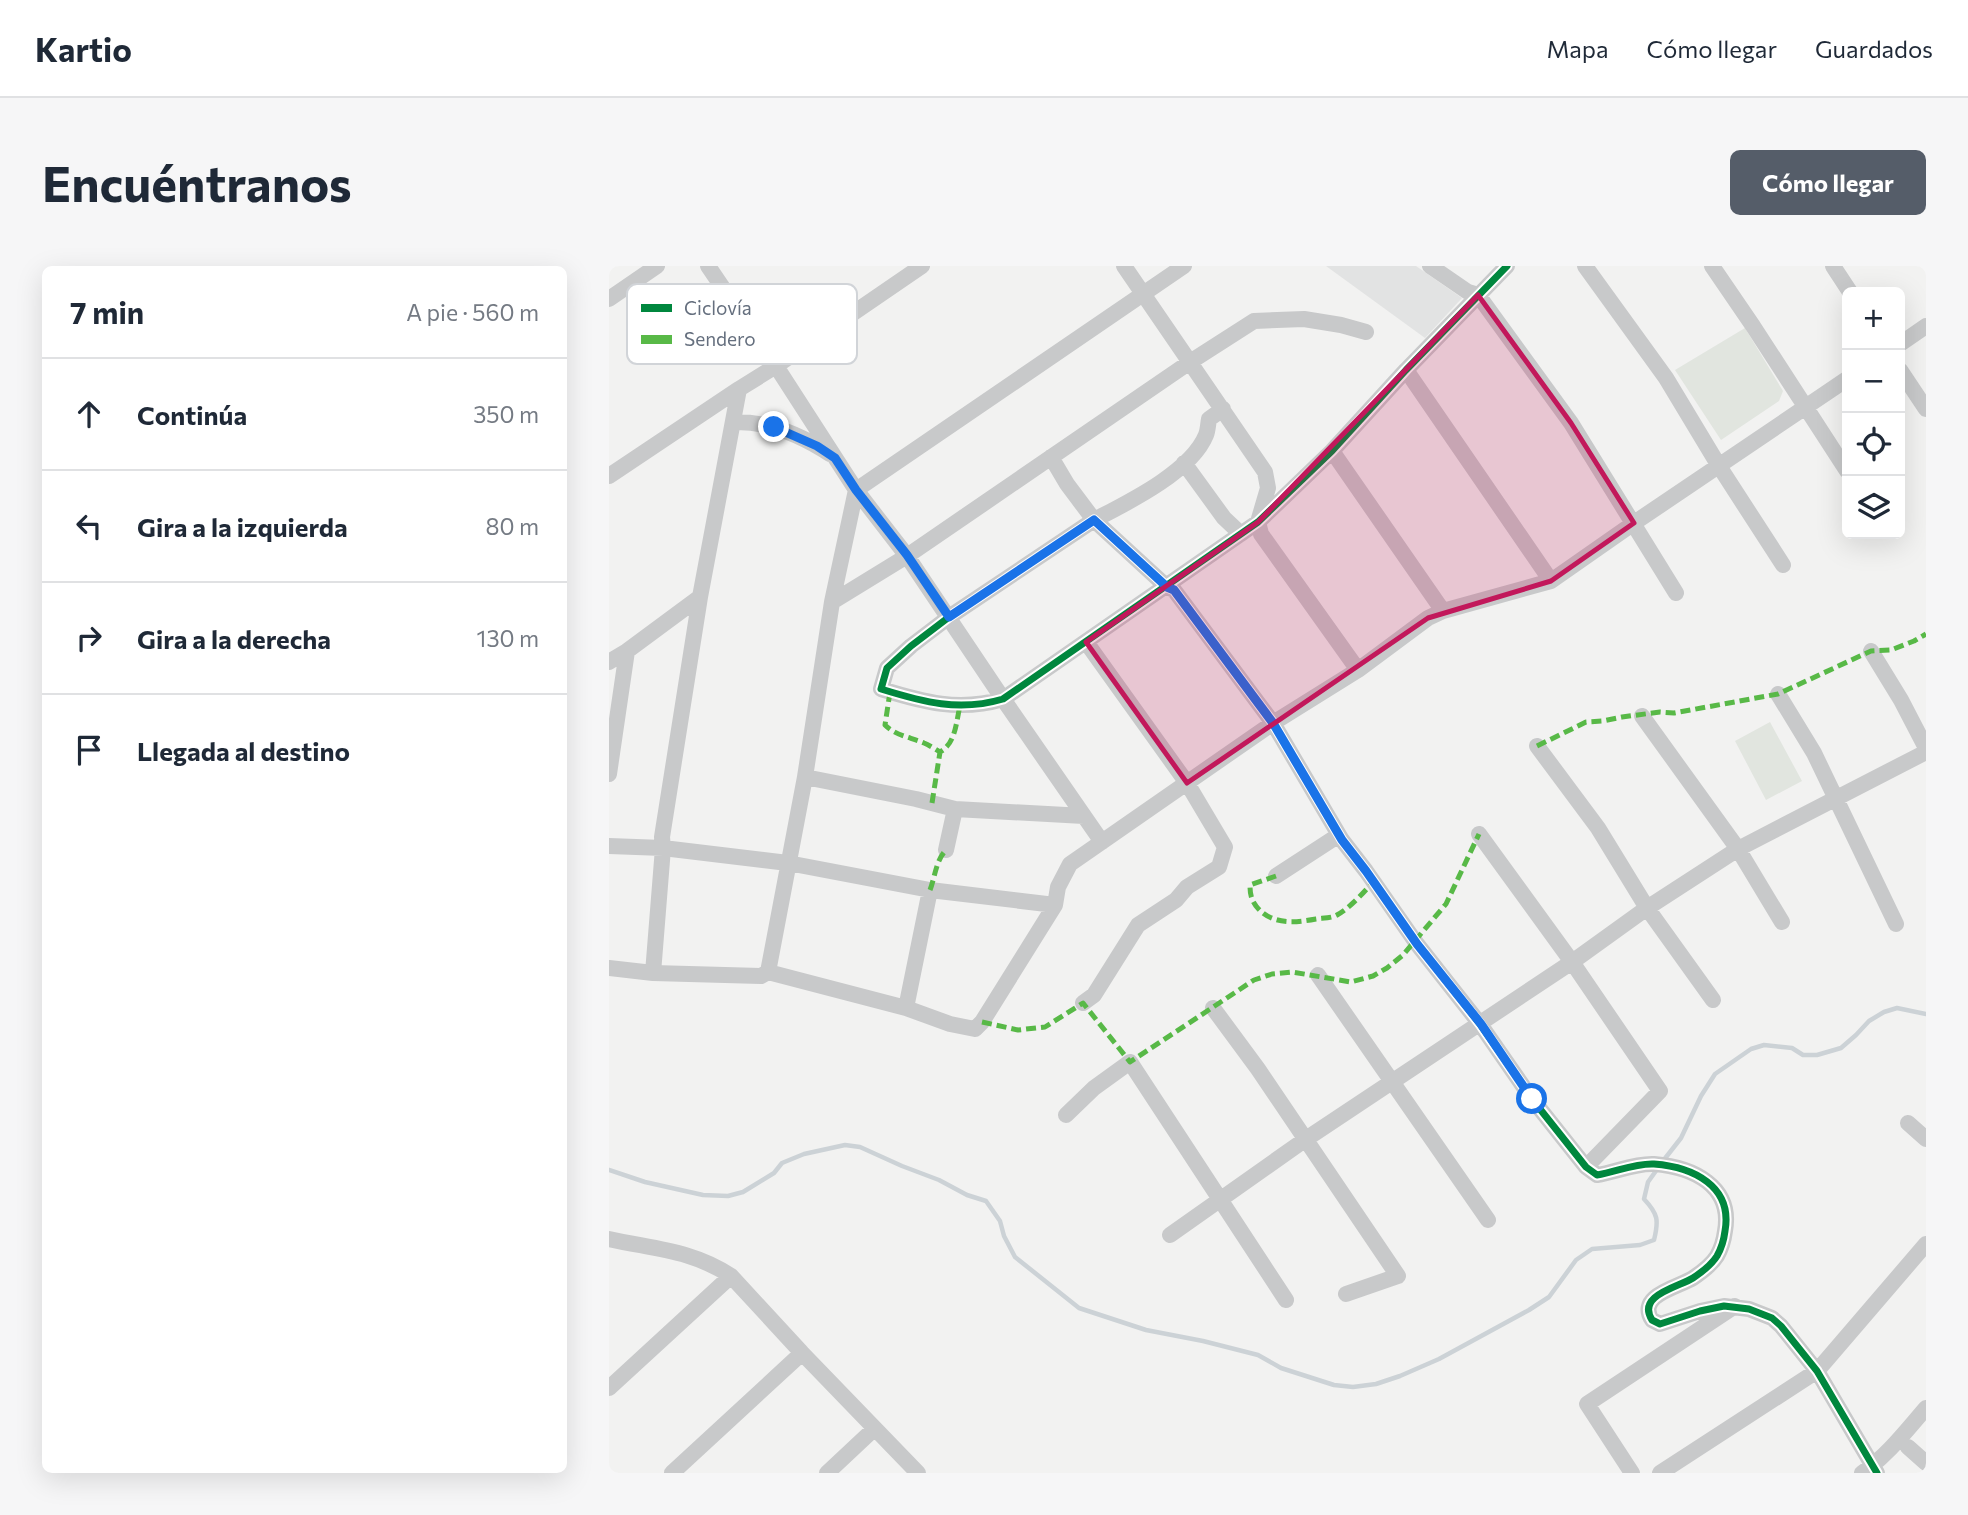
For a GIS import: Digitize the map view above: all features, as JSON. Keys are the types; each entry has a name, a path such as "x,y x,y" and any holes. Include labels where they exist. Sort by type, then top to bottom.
{"street":[{"path":"631,284 657,266"},
{"path":"708,266 720,284"},
{"path":"857,311 922,266"},
{"path":"1124,266 1265,472 1268,488 1258,522 1261,534 1358,670"},
{"path":"768,972 805,777 832,602 856,490 1184,266"},
{"path":"1430,266 1468,292 1478,295 1571,423 1676,593"},
{"path":"1223,409 1209,419 1206,435 1184,463 1150,490 1094,520 949,617 887,668 881,689 918,701 960,706 1003,699 1258,522 1332,451 1507,266"},
{"path":"1585,266 1666,378 1783,565"},
{"path":"1712,266 1842,464"},
{"path":"1833,266 1847,287"},
{"path":"609,299 627,287"},
{"path":"832,602 907,555 1254,321 1304,319 1366,332"},
{"path":"1905,341 1926,326"},
{"path":"609,476 779,364"},
{"path":"776,366 856,490 907,555 1103,842"},
{"path":"1406,370 1551,581"},
{"path":"1905,378 1926,409"},
{"path":"609,968 653,973 761,976 768,972 975,1029 982,1023 1055,905 1058,887 1070,864 1273,723 1358,670 1428,618 1443,611 1551,581 1842,382"},
{"path":"653,973 662,837 700,597 739,389"},
{"path":"733,422 774,427 817,446 835,458"},
{"path":"1332,451 1443,611"},
{"path":"1051,457 1094,520 1167,587 1174,590 1273,723 1339,835 1417,944 1481,1024 1532,1099 1585,1167 1597,1175 1644,1164 1658,1164 1699,1176 1721,1196 1727,1215 1719,1252 1709,1266 1693,1278 1655,1297 1650,1303 1649,1315 1652,1320 1660,1324 1714,1307 1735,1306 1772,1318 1817,1370 1871,1471 1926,1408"},
{"path":"1184,463 1224,518 1241,534"},
{"path":"609,662 700,597"},
{"path":"1083,1003 1094,995 1138,925 1176,900 1187,887 1219,867 1225,847 1187,783 1086,642"},
{"path":"609,774 627,651"},
{"path":"1170,1235 1306,1139 1738,849 1926,750 1901,700 1871,651"},
{"path":"1778,694 1814,753 1896,924"},
{"path":"1642,716 1738,849 1783,922"},
{"path":"1537,746 1598,828 1647,908 1713,1000"},
{"path":"805,777 955,809 1083,816"},
{"path":"946,850 955,809"},
{"path":"1479,834 1572,962 1660,1091 1585,1167"},
{"path":"1276,876 1339,835"},
{"path":"609,846 663,848 788,863 930,890 1055,905"},
{"path":"906,1008 930,890"},
{"path":"1318,975 1488,1220"},
{"path":"1213,1008 1258,1069 1398,1276 1346,1294"},
{"path":"1066,1115 1094,1088 1129,1062 1286,1300"},
{"path":"1908,1123 1926,1139"},
{"path":"610,1241 676,1251 718,1267 731,1276 801,1353 918,1473"},
{"path":"1660,1473 1817,1370 1926,1244"},
{"path":"609,1388 731,1276"},
{"path":"1632,1473 1587,1404 1735,1306"},
{"path":"673,1473 801,1353"},
{"path":"827,1473 874,1429"},
{"path":"1908,1447 1926,1463"}],"highlighted area":[{"path":"1478,295 1571,423 1634,523 1551,581 1428,618 1187,783 1086,642 1258,522"}],"shaded area":[{"path":"1326,266 1416,266 1462,298 1425,338"},
{"path":"1745,328 1783,391 1779,401 1721,440 1675,370"},
{"path":"1770,722 1802,781 1766,800 1735,741"}],"waterway":[{"path":"1663,1161 1681,1138 1715,1074 1751,1049 1764,1045 1792,1048 1803,1055 1817,1055 1841,1048 1869,1021 1884,1012 1897,1008 1926,1014"},
{"path":"609,1170 645,1182 703,1195 728,1196 743,1192 774,1173 782,1163 804,1154 845,1145 860,1147 986,1201 1000,1221 1015,1257 1079,1308 1146,1330 1258,1355 1281,1368 1334,1385 1353,1387 1376,1384 1439,1359 1529,1310 1549,1297 1576,1260 1592,1249 1640,1245 1654,1240 1656,1218 1644,1199 1648,1182 1658,1168"}],"marked path":[{"path":"1537,746 1586,722 1660,712 1674,713 1778,694 1871,651 1891,650 1926,634"},
{"path":"890,692 885,725 898,734 940,752"},
{"path":"932,803 940,752 952,738 960,706"},
{"path":"982,1022 1018,1030 1045,1027 1083,1003 1130,1062 1254,980 1272,974 1292,972 1351,982 1373,976 1403,955 1446,904 1479,834"},
{"path":"930,890 938,864 946,850"},
{"path":"1276,876 1250,885 1252,899 1269,917 1291,922 1337,915 1374,881"}],"cycle path":[{"path":"1507,266 1332,451 1258,522 1003,699 971,705 941,704 881,689 887,668 911,646 949,617 1094,520 1167,587 1174,590 1273,723 1342,840 1417,944 1480,1024 1532,1099 1586,1167 1597,1175 1640,1165 1669,1166 1696,1175 1716,1191 1723,1202 1726,1215 1725,1234 1718,1253 1710,1265 1696,1276 1654,1298 1649,1311 1652,1320 1660,1324 1724,1306 1749,1309 1772,1318 1817,1371 1877,1473"}],"route":[{"path":"774,427 817,446 835,458 949,617 1094,520 1167,587 1174,590 1273,723 1342,840 1417,944 1481,1024 1532,1099"}]}
